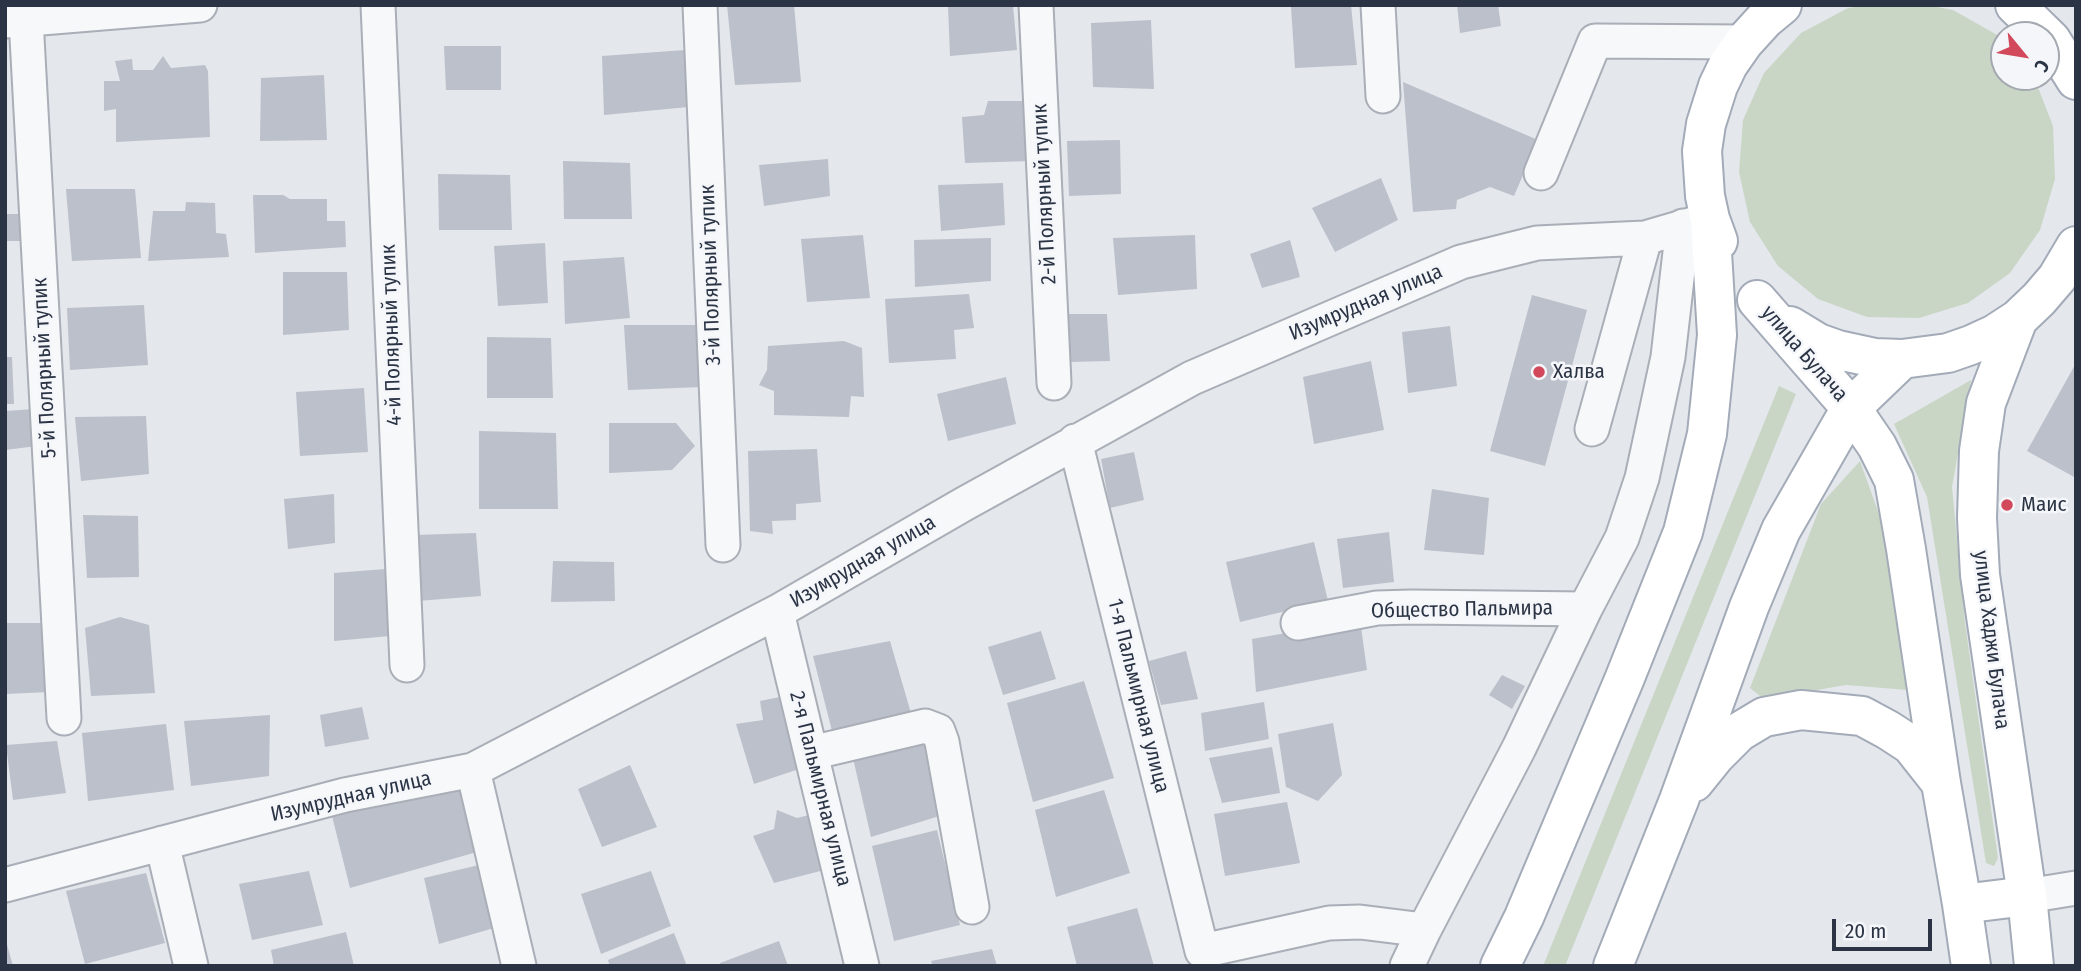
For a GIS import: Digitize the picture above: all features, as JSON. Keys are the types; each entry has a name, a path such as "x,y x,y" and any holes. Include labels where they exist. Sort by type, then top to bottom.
{"main road":[{"path":"1500,966 1524,917 1624,680 1683,532 1707,434 1717,335 1697,223 1706,124 1728,65 1744,42 1782,5"},
{"path":"2015,5 2051,40 2076,79"},
{"path":"1697,223 1757,300 1796,331 1838,350 1875,358 1902,359 1948,353 1995,334 2018,319 2039,299 2057,278 2076,246"},
{"name":"улица Булача","path":"1757,300 1851,408"},
{"name":"улица Хаджи Булача","path":"2018,319 1986,403 1979,451 1977,518 1980,575 2027,896 2034,966"},
{"path":"1613,966 1679,800 1749,607 1781,530 1851,408 1902,359"},
{"path":"1851,408 1877,446 1894,480 1971,966"},
{"path":"1679,800 1715,756 1739,732 1764,718 1801,710 1861,716 1888,730 1911,745 1941,783"},
{"path":"1962,904 2027,896"}],"street":[{"path":"16,20 200,5"},
{"name":"4-й Полярный тупик","path":"378,5 407,666"},
{"name":"3-й Полярный тупик","path":"700,5 723,545"},
{"name":"2-й Полярный тупик","path":"1036,5 1054,383"},
{"path":"1378,5 1383,96"},
{"name":"5-й Полярный тупик","path":"16,20 64,718"},
{"path":"1541,173 1595,41 1744,42"},
{"path":"1406,966 1519,748 1622,538 1642,478 1697,223"},
{"name":"Изумрудная улица","path":"5,885 345,795 473,770 777,612 1192,377 1461,262 1537,243 1645,238 1697,223"},
{"path":"1592,429 1645,238"},
{"name":"1-я Пальмирная улица","path":"1075,441 1202,951 1329,923 1360,922 1424,930"},
{"name":"Общество Пальмира","path":"1298,623 1377,608 1585,610"},
{"name":"2-я Пальмирная улица","path":"777,612 862,966"},
{"path":"811,752 925,726 938,731 972,907"},
{"path":"473,770 519,966"},
{"path":"162,844 191,966"},
{"path":"2027,896 2076,888"}],"green space":[{"path":"1869,5 1926,5 1953,10 1990,31 1990,91 2039,91 2053,126 2055,179 2040,230 2010,273 1968,303 1919,318 1867,317 1818,299 1778,266 1750,222 1739,172 1743,120 1764,73 1801,33 1848,8"},
{"path":"1971,380 1952,487 1965,623 1998,858 1994,866 1986,863 1927,497 1894,424"},
{"path":"1779,386 1796,394 1565,966 1543,966"},
{"path":"1860,461 1885,531 1908,690 1846,685 1764,699 1750,688 1821,504"}],"building":[{"path":"727,5 794,5 801,82 735,85"},
{"path":"948,5 1013,5 1017,50 950,56"},
{"path":"1351,5 1357,65 1295,68 1291,7"},
{"path":"1457,5 1498,5 1501,26 1460,33"},
{"path":"1151,20 1154,89 1093,87 1091,23"},
{"path":"444,46 501,46 501,90 446,90"},
{"path":"685,50 688,107 604,115 602,56"},
{"path":"163,56 171,68 205,65 208,71 210,137 116,142 116,109 104,111 104,81 120,81 115,61 132,59 133,70 153,70"},
{"path":"324,75 327,140 260,141 261,78"},
{"path":"1403,82 1538,140 1514,196 1490,187 1457,200 1456,209 1413,212"},
{"path":"988,101 1028,101 1031,161 965,163 962,117 984,115"},
{"path":"1120,140 1121,194 1069,196 1067,141"},
{"path":"828,159 830,196 764,206 759,165"},
{"path":"563,161 630,163 632,219 564,219"},
{"path":"438,174 510,175 512,230 439,230"},
{"path":"1381,178 1398,220 1335,252 1312,208"},
{"path":"1003,183 1005,225 941,231 938,185"},
{"path":"66,189 135,189 141,258 72,261"},
{"path":"253,195 327,199 327,221 345,221 346,247 255,253"},
{"path":"186,202 215,203 216,233 226,234 229,257 148,261 153,211 185,211"},
{"path":"5,214 23,214 22,241 5,241"},
{"path":"863,235 870,298 807,302 801,239"},
{"path":"1195,235 1197,289 1118,295 1113,238"},
{"path":"991,238 991,281 915,287 914,240"},
{"path":"1290,240 1300,277 1262,288 1250,254"},
{"path":"545,243 548,303 498,306 494,246"},
{"path":"624,257 630,318 565,324 563,261"},
{"path":"283,272 347,272 349,330 283,335"},
{"path":"969,294 974,328 954,330 956,359 889,363 885,299"},
{"path":"1532,295 1587,310 1545,466 1490,451"},
{"path":"144,305 148,365 70,370 67,308"},
{"path":"1066,314 1107,314 1110,361 1069,362"},
{"path":"624,325 699,325 701,387 628,390"},
{"path":"1450,326 1457,386 1408,393 1402,332"},
{"path":"487,337 551,338 553,398 487,398"},
{"path":"844,341 862,348 864,397 851,396 849,417 774,415 774,391 759,385 767,370 768,346"},
{"path":"5,357 12,357 14,404 5,404"},
{"path":"1371,361 1384,430 1314,444 1303,377"},
{"path":"2076,363 2076,478 2027,451"},
{"path":"1006,377 1016,424 948,441 937,394"},
{"path":"364,388 368,452 300,456 296,392"},
{"path":"35,409 37,446 5,450 5,411"},
{"path":"146,416 149,474 81,481 75,417"},
{"path":"609,423 676,423 695,446 672,470 609,473"},
{"path":"479,431 556,433 558,509 479,509"},
{"path":"817,449 821,502 796,504 796,520 772,521 773,534 750,531 748,451"},
{"path":"1134,452 1144,500 1110,508 1101,459"},
{"path":"1432,489 1489,498 1484,555 1424,550"},
{"path":"334,494 335,543 288,549 284,499"},
{"path":"83,515 138,516 139,577 87,578"},
{"path":"1389,532 1394,582 1343,588 1337,539"},
{"path":"476,533 481,596 417,601 414,535"},
{"path":"1314,542 1328,601 1240,622 1226,562"},
{"path":"553,561 614,562 615,601 551,602"},
{"path":"386,569 390,636 334,641 334,573"},
{"path":"120,617 149,625 155,693 91,696 85,628"},
{"path":"1360,620 1367,670 1256,692 1252,639"},
{"path":"5,623 48,623 50,692 5,694"},
{"path":"1041,631 1056,679 1003,695 988,647"},
{"path":"890,641 913,720 833,735 813,656"},
{"path":"1186,651 1198,699 1161,705 1149,661"},
{"path":"1502,675 1525,686 1512,709 1489,695"},
{"path":"1084,681 1114,778 1033,802 1007,703"},
{"path":"785,696 805,767 754,784 736,724 763,720 760,701"},
{"path":"1264,702 1269,739 1205,751 1201,713"},
{"path":"362,707 369,739 325,747 320,715"},
{"path":"270,715 269,776 191,786 184,721"},
{"path":"1333,723 1342,775 1318,801 1286,787 1278,734"},
{"path":"166,724 174,790 88,801 82,733"},
{"path":"927,737 946,814 871,837 853,758"},
{"path":"57,741 66,793 13,800 6,745"},
{"path":"1272,747 1280,793 1222,803 1209,758"},
{"path":"630,765 657,827 602,847 578,789"},
{"path":"463,786 477,852 350,888 332,816"},
{"path":"1104,790 1130,873 1056,897 1035,810"},
{"path":"1287,802 1300,863 1225,876 1214,814"},
{"path":"777,810 797,818 817,813 828,869 774,883 753,836 774,829"},
{"path":"937,830 960,925 894,941 872,846"},
{"path":"479,865 494,928 439,944 424,878"},
{"path":"309,871 323,925 252,940 239,884"},
{"path":"651,871 671,926 601,954 581,894"},
{"path":"146,873 165,943 85,964 66,891"},
{"path":"1137,908 1154,966 1077,966 1067,927"},
{"path":"346,932 354,966 274,966 271,950"},
{"path":"674,933 687,966 610,966 608,960"},
{"path":"6,941 13,966 5,966"},
{"path":"779,941 788,966 720,966 720,963"},
{"path":"992,949 997,966 933,966 931,961"}],"place":[{"name":"Халва","path":"1539,372"},
{"name":"Маис","path":"2007,505"}]}
